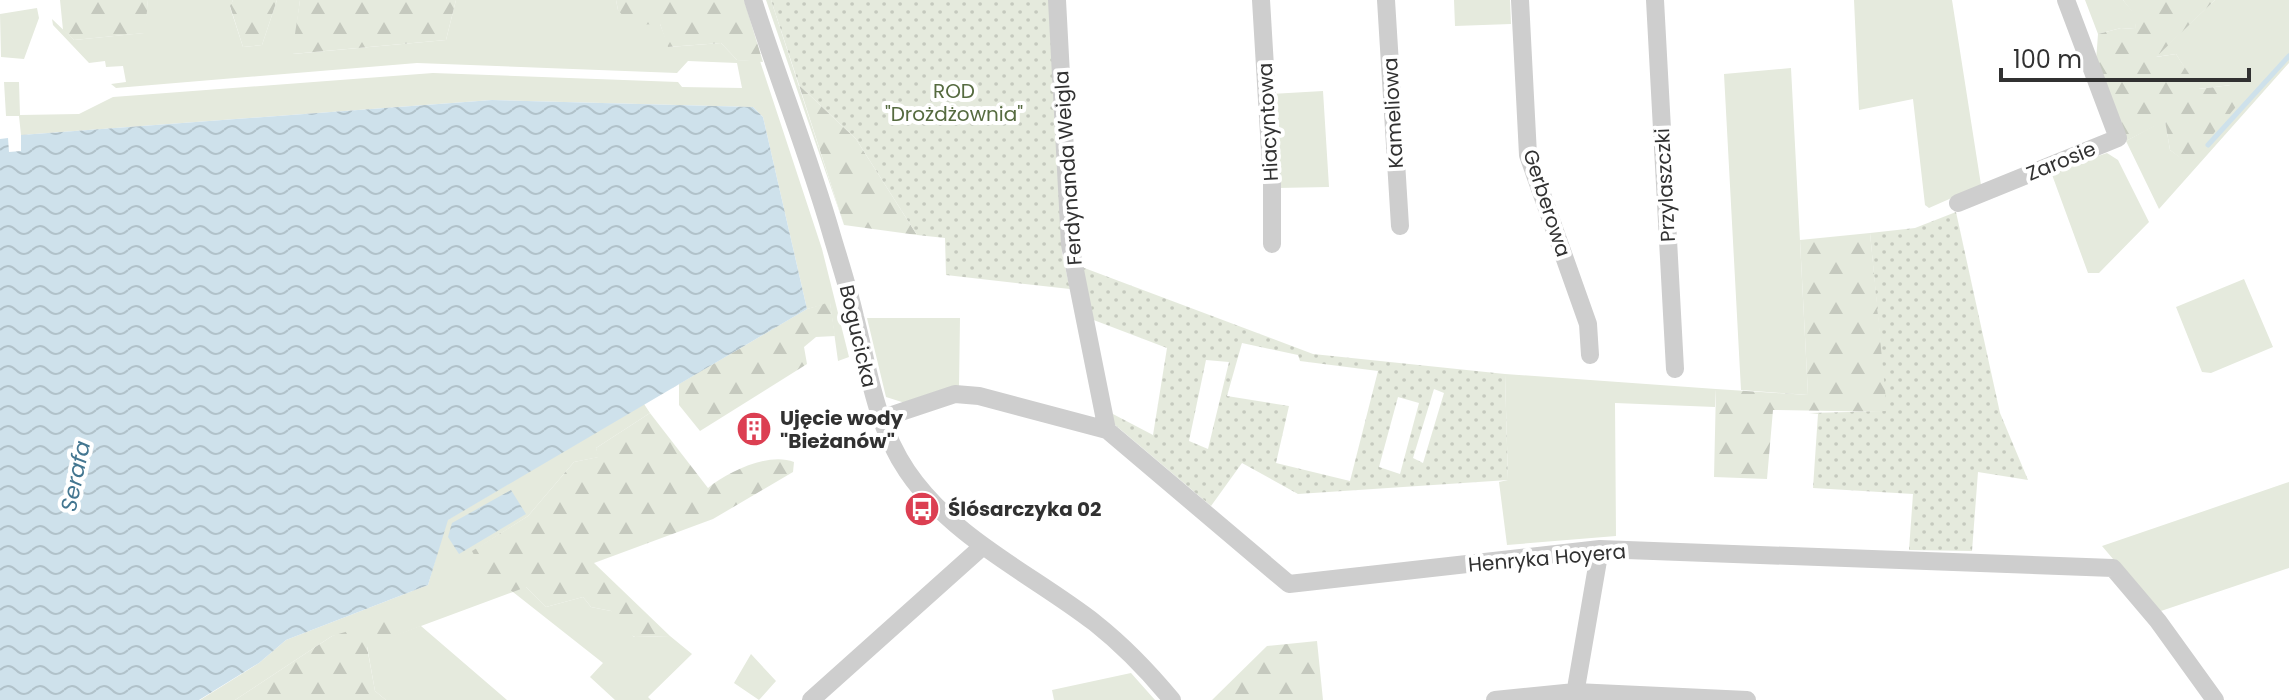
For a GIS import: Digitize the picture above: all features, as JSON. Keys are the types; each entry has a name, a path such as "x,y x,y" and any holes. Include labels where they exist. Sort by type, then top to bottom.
{"street":[{"name":"Bogucicka","path":"753,0 830,230 880,419 908,471 938,506 983,546 1095,622 1141,662 1172,700"},
{"name":"Ferdynanda Weigla","path":"1057,0 1070,245 1107,430"},
{"name":"Hiacyntowa","path":"1261,0 1272,184 1272,244"},
{"name":"Kameliowa","path":"1386,0 1400,226"},
{"name":"Gerberowa","path":"1520,0 1528,155 1588,324 1590,355"},
{"name":"Przylaszczki","path":"1655,0 1675,369"},
{"name":"Zarosie","path":"1958,203 2118,138 2066,0"},
{"name":"Henryka Hoyera","path":"880,419 955,394 993,399 1107,430 1289,584 1600,549 2113,568 2158,621 2215,700"},
{"path":"811,700 983,546"},
{"path":"1575,696 1600,549"},
{"path":"1495,700 1575,696 1747,700"}],"green space":[{"path":"60,0 148,0 145,33 74,40 63,30"},
{"path":"148,0 233,0 230,7 243,47 262,45 277,0 300,0 293,54 446,40 456,0 616,0 618,10 660,24 669,47 721,43 737,60 760,61 822,249 849,357 838,361 830,303 807,309 763,117 753,107 492,100 21,135 19,116 6,116 4,82 19,82 20,115 79,114 113,97 433,73 678,82 682,87 742,88 737,63 688,61 677,73 417,63 116,88 111,84 126,82 123,66 106,67 105,61 89,63 53,25 52,19 74,40 144,33"},
{"path":"233,0 277,0 262,45 243,47 230,6"},
{"path":"300,0 456,0 446,40 292,54"},
{"path":"616,0 744,0 763,62 737,60 721,43 668,47 660,24 631,25 618,10"},
{"path":"766,0 771,0 844,225"},
{"name":"ROD \"Drożdżownia\"","path":"771,0 1050,0 1062,253 1070,289 946,275 945,238 917,235 856,139 799,85"},
{"path":"1454,0 1510,0 1511,24 1455,26"},
{"path":"1854,0 1952,0 1981,185 1929,208 1925,205 1913,99 1859,110"},
{"path":"2085,0 2123,0 2137,17 2135,29 2121,28 2098,34"},
{"path":"2123,0 2215,0 2156,57 2176,54 2199,89 2231,85 2245,96 2188,164 2170,150 2165,121 2126,141 2096,61 2098,34 2121,28 2135,29 2136,17"},
{"path":"2215,0 2289,0 2289,63 2159,209 2126,141 2165,120 2170,150 2188,163 2213,131 2231,85 2198,89 2176,54 2155,57"},
{"path":"37,8 39,18 24,59 1,57 0,14"},
{"path":"1791,68 1808,395 1741,390 1724,74"},
{"path":"799,85 856,139 917,235 844,225"},
{"path":"1323,91 1329,187 1277,188 1274,137 1280,133 1278,119 1273,116 1271,94"},
{"path":"2107,153 2118,160 2149,222 2099,273 2088,273 2051,172"},
{"path":"1956,212 2000,413 2028,480 1978,472 1972,551 1909,550 1913,494 1813,488 1818,414 1809,413 1887,411 1870,233 1915,228"},
{"path":"1870,233 1888,412 1773,410 1767,479 1714,477 1716,389 1808,395 1800,240"},
{"path":"1079,266 1313,354 1505,374 1508,480 1298,494 1242,463 1211,506 1114,424 1111,413 1153,435 1167,348 1091,319","holes":["1242,343 1298,355 1300,361 1378,371 1350,481 1276,463 1289,406 1227,396","1206,360 1229,362 1208,449 1189,441","1434,389 1444,393 1423,463 1413,458","1398,397 1419,403 1400,474 1379,467"]},
{"path":"2244,279 2273,347 2211,373 2202,372 2176,307"},
{"path":"830,302 835,336 816,337 804,347 807,364 700,431 679,405 679,384 807,309"},
{"path":"867,318 960,318 959,387 905,403 886,397"},
{"path":"1505,374 1716,389 1715,407 1615,403 1616,536 1507,545 1499,482 1508,480"},
{"path":"644,404 650,413 596,448 599,457 574,462 528,516 473,551 526,587 546,607 583,597 591,607 611,611 634,637 670,636 692,654 648,697 651,700 615,700 590,677 603,663 513,592 421,626 507,700 386,700 375,691 367,646 420,626 332,636 235,700 200,700 259,663 286,640 428,585 447,520"},
{"path":"650,413 708,488 749,465 772,460 794,462 793,472 713,519 594,563 670,636 635,637 615,627 611,611 591,607 583,597 546,607 526,587 513,592 482,571 472,551 528,516 574,462 598,457 596,448"},
{"path":"2289,482 2289,568 2158,612 2102,546"},
{"path":"404,614 421,626 367,647 375,691 386,700 235,700 332,636"},
{"path":"1317,641 1323,700 1212,700 1267,646"},
{"path":"751,654 776,681 759,700 734,683"},
{"path":"1131,673 1155,700 1054,700 1052,690"}],"water":[{"name":"Serafa","path":"492,100 753,107 763,117 807,309 448,520 428,585 286,640 259,663 199,700 0,700 0,139 8,138 9,152 21,151 21,135"},
{"path":"511,490 526,514 459,554 448,537 452,523"}],"waterway":[{"path":"2208,145 2289,56"}],"place":[{"name":"Ujęcie wody \"Bieżanów\"","path":"754,429"},
{"name":"Ślósarczyka 02","path":"922,509"}]}
